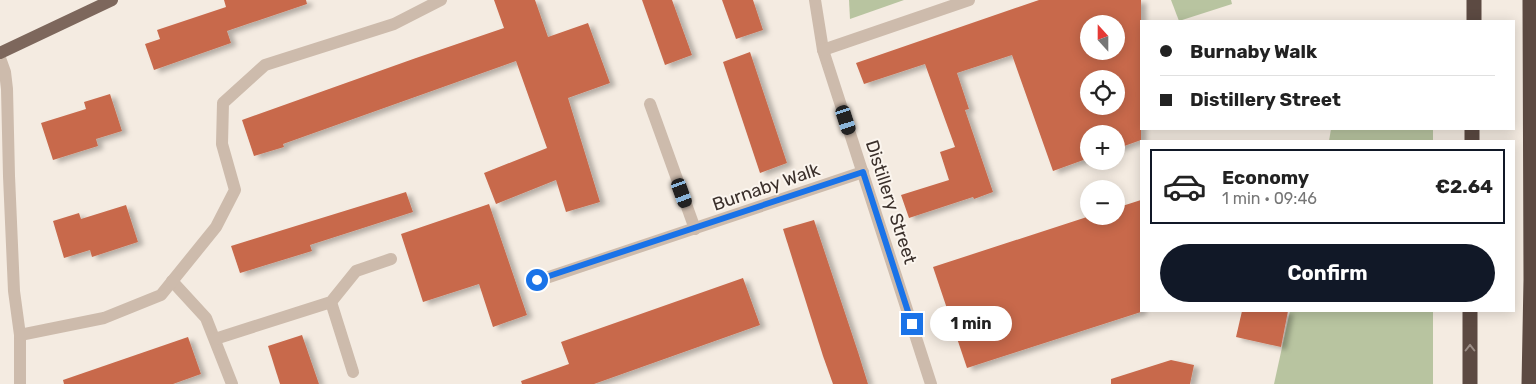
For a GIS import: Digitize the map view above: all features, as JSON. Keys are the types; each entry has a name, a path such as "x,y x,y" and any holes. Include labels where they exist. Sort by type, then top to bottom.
{"highway":[{"path":"1474,0 1474,20"},
{"path":"1529,384 1531,280 1530,0"},
{"path":"1470,312 1470,384"}],"main road":[{"path":"0,53 112,0"}],"street":[{"path":"20,336 104,318 161,295 216,227 235,190 222,144 223,103 265,65 394,24 441,0"},
{"name":"Distillery Street","path":"815,0 823,50 931,384"},
{"path":"823,50 970,0"},
{"path":"0,58 6,82 14,291 20,336 20,384"},
{"path":"650,104 695,229"},
{"name":"Burnaby Walk","path":"537,280 863,172"},
{"path":"215,340 331,302 356,271 391,259"},
{"path":"172,281 206,318 232,384"},
{"path":"331,302 353,372"}],"green space":[{"path":"849,0 904,0 850,19"},
{"path":"1171,0 1231,0 1232,4 1179,20"},
{"path":"1331,130 1433,130 1433,140 1329,140"},
{"path":"1290,312 1433,312 1433,384 1274,384"}],"building":[{"path":"224,0 306,0 307,4 227,31 231,43 154,70 145,44 160,39 157,30 226,7"},
{"path":"494,0 535,0 548,37 588,23 610,83 568,98 600,202 566,212 556,180 496,204 484,173 547,148 516,61 283,144 284,147 254,156 242,120 504,28"},
{"path":"642,0 672,0 692,55 665,65"},
{"path":"722,0 753,0 763,30 736,39"},
{"path":"1039,0 1141,0 1141,140 1125,146 1125,125 1080,125 1080,161 1053,171 1012,55 957,73 969,109 965,110 993,192 909,218 901,195 949,180 940,152 955,147 925,64 864,84 856,63"},
{"path":"750,52 787,163 760,173 723,62"},
{"path":"110,94 122,131 96,139 98,146 53,160 41,123 86,109 84,102"},
{"path":"406,192 413,212 310,245 312,251 240,273 231,246"},
{"path":"1140,200 1141,312 967,368 933,267 1080,219 1080,225 1125,225 1125,205"},
{"path":"489,204 527,315 493,327 479,284 423,302 401,234"},
{"path":"126,205 138,242 92,257 90,250 64,258 53,221 79,213 81,219"},
{"path":"814,220 868,384 833,384 823,356 783,229"},
{"path":"743,278 760,325 594,384 522,384 521,381 569,364 561,342"},
{"path":"1242,312 1288,312 1281,347 1236,337"},
{"path":"302,335 319,384 280,384 268,346"},
{"path":"188,337 201,374 173,384 64,384 63,380"},
{"path":"1171,360 1194,365 1190,384 1111,384 1111,379"}],"route":[{"path":"537,280 863,172 912,324"}]}
